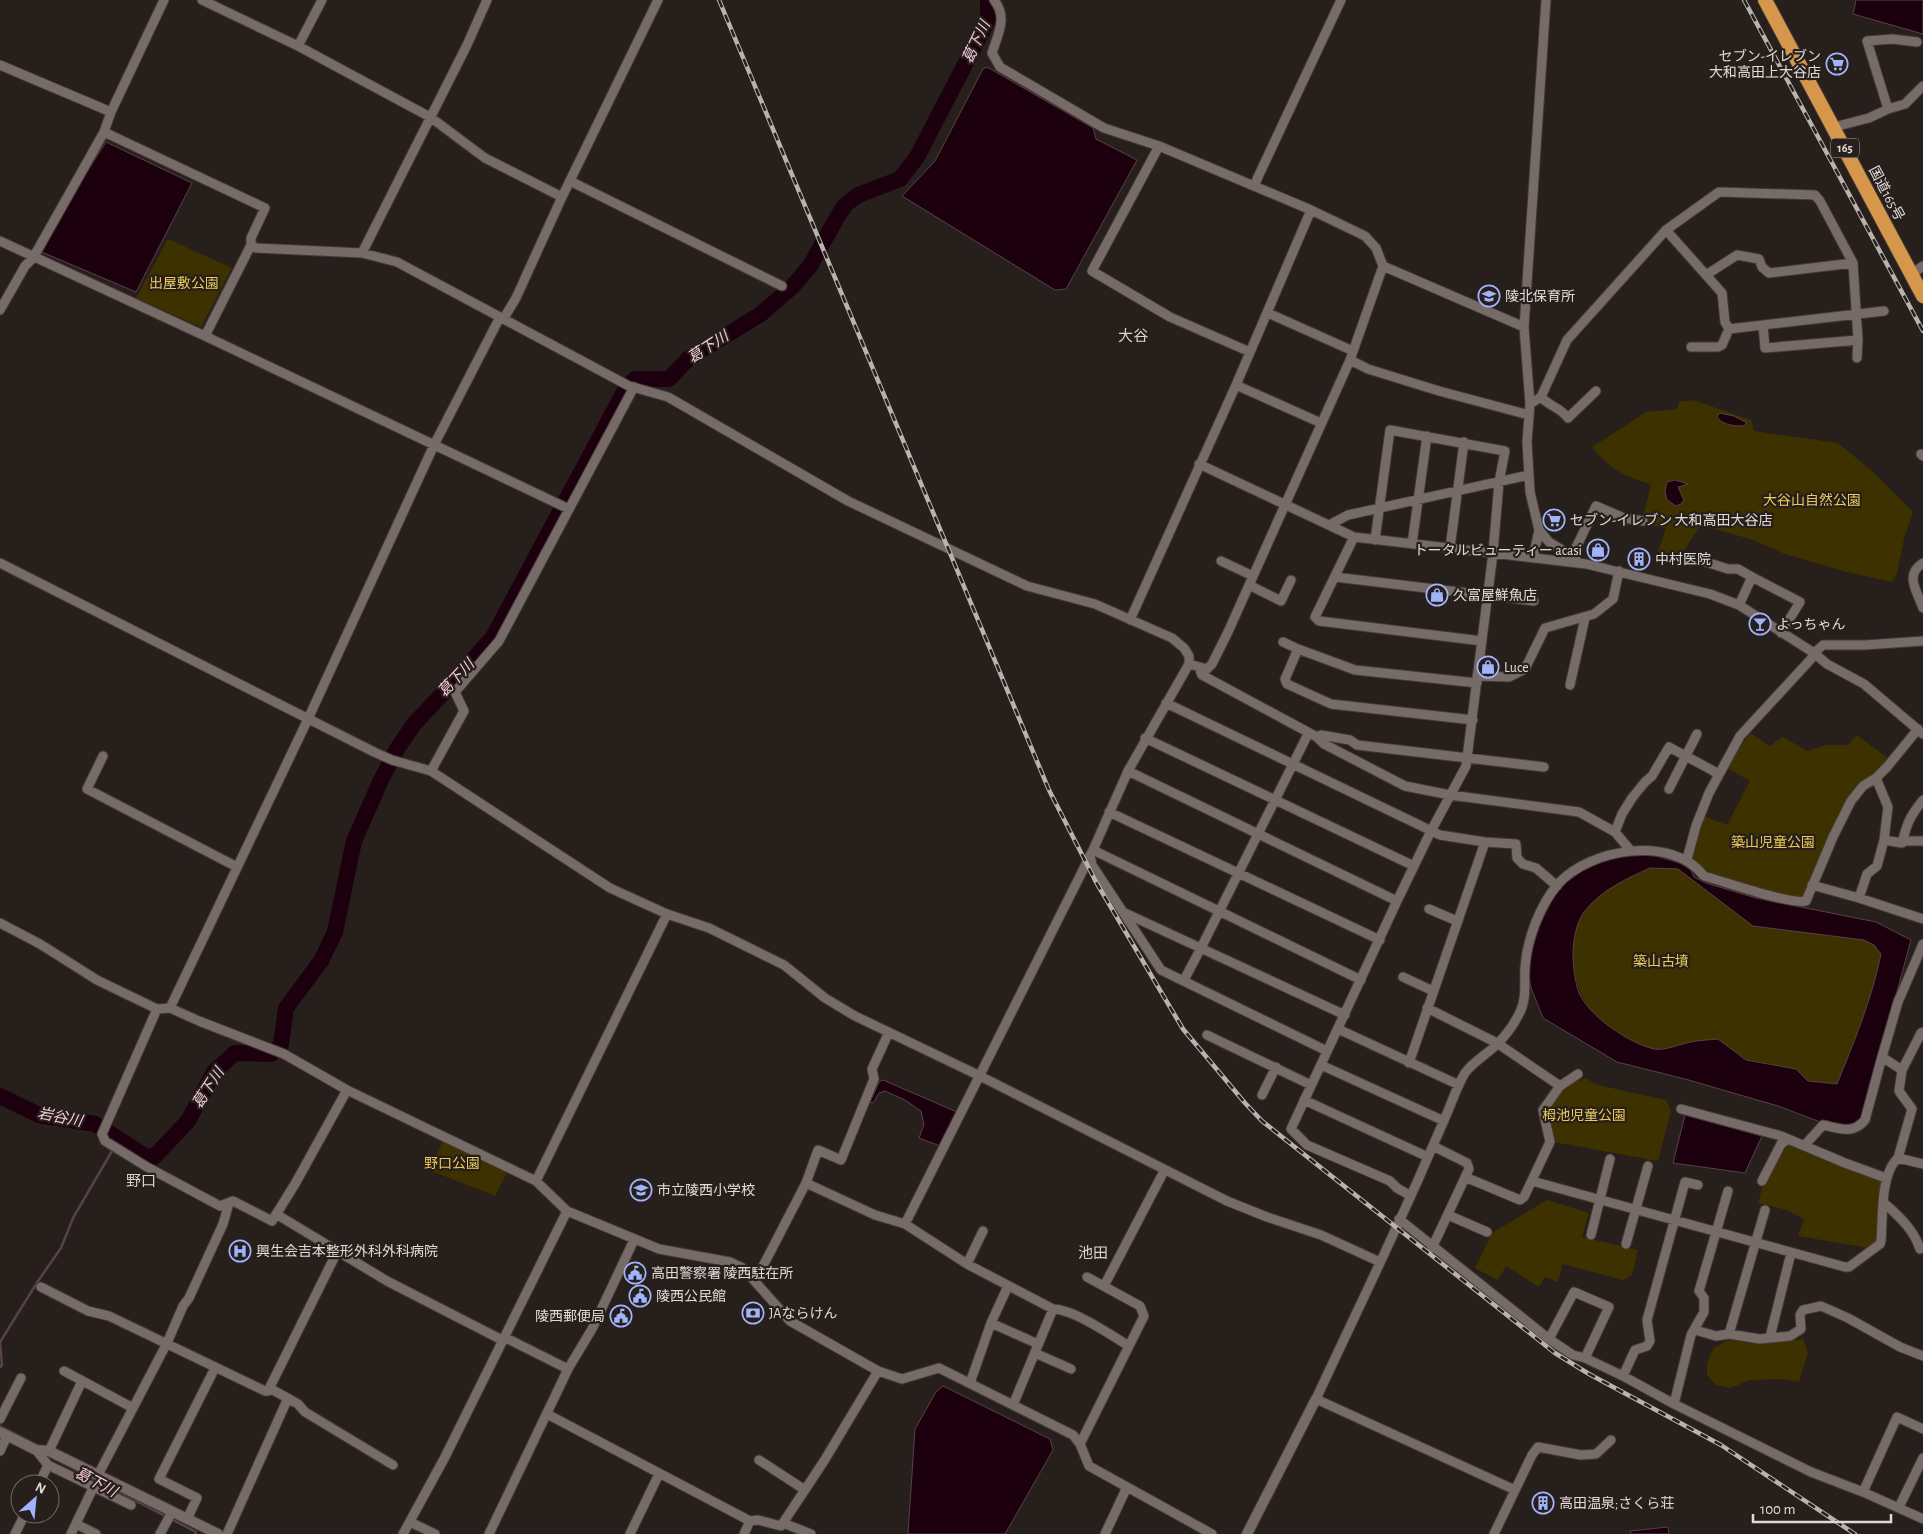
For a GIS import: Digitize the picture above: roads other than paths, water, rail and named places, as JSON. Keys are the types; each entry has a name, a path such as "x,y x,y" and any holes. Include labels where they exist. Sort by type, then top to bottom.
{"highway":[{"name":"国道165号","path":"1765,0 1834,127 1917,270 1923,296"}],"street":[{"path":"0,310 25,266 33,258 104,132 111,112 164,0"},
{"path":"202,0 298,46 430,117 485,158 562,197"},
{"path":"298,46 322,0"},
{"path":"362,253 487,0"},
{"path":"170,1008 308,719 434,445 502,318 516,298 562,197 658,0"},
{"path":"994,0 1003,18 992,53 1000,66 1104,128 1159,146 1311,210 1365,236 1376,248 1383,266 1350,360 1212,664 1207,669 1189,664"},
{"path":"1255,186 1341,0"},
{"path":"1546,0 1524,328 1530,404 1529,475 1531,499 1539,530 1549,542 1586,564"},
{"path":"1888,109 1867,41 1892,39 1917,42"},
{"path":"0,65 111,112"},
{"path":"1834,127 1869,118 1888,109 1905,104 1923,86"},
{"path":"104,132 266,208 251,238 251,245 205,336"},
{"path":"1159,146 1092,271 1170,317 1250,352"},
{"path":"570,182 782,286"},
{"path":"1530,404 1541,397 1567,340 1666,230 1719,192 1815,195 1820,200 1853,264 1857,315 1857,358"},
{"path":"1130,620 1268,313 1311,210"},
{"path":"1666,230 1722,293 1725,322 1730,329"},
{"path":"0,242 205,336 569,508"},
{"path":"251,245 256,248 362,253 397,262 634,387 668,397 848,500 1027,586 1095,604 1172,638 1184,648 1189,656 1189,664 1145,738 1128,771 1091,853 905,1224"},
{"path":"1706,276 1736,255 1759,259 1762,267 1769,273 1853,264"},
{"path":"1383,266 1524,328"},
{"path":"1730,329 1884,311"},
{"path":"1268,313 1353,351"},
{"path":"1763,325 1765,348 1858,340"},
{"path":"1691,347 1718,347 1722,345 1730,329"},
{"path":"1350,360 1368,369 1439,391 1529,415"},
{"path":"1236,385 1321,423"},
{"path":"431,771 464,711 455,692 499,641 634,387"},
{"path":"1541,397 1547,404 1564,412 1568,418 1596,391"},
{"path":"1376,540 1390,430 1505,451 1499,482 1493,553 1466,766 1431,831 1397,901 1291,1129 1307,1145 1390,1181 1397,1188 1411,1196"},
{"path":"1412,544 1427,436"},
{"path":"1450,548 1464,442"},
{"path":"1199,464 1354,537 1586,564 1710,594 1739,605 1814,653 1827,664 1864,684 1921,731 1876,778 1863,786 1851,800 1806,901 1800,902 1704,876 1687,859 1655,851 1631,851 1608,855 1563,879 1557,886 1541,912 1528,945 1525,965 1524,1000 1520,1012 1498,1043 1465,1073 1434,1146 1316,1399 1247,1534"},
{"path":"1329,525 1348,515 1529,475"},
{"path":"1572,556 1596,506 1624,518 1642,521"},
{"path":"1533,558 1539,530"},
{"path":"1354,537 1315,617 1319,621 1482,640"},
{"path":"1221,561 1253,576"},
{"path":"1706,562 1728,569 1738,569 1800,602 1781,632"},
{"path":"0,563 374,752 392,760 431,771 610,888 667,914 709,928 784,965 825,998 855,1016 980,1076 1227,1201 1321,1235 1380,1262"},
{"path":"1923,563 1914,571 1912,578 1923,608"},
{"path":"1283,642 1354,670 1477,679 1509,677 1525,668 1545,628 1572,619 1585,618 1594,614 1613,599 1619,571"},
{"path":"1335,577 1534,601"},
{"path":"1739,605 1752,577"},
{"path":"1249,585 1281,601 1291,580"},
{"path":"1570,685 1585,618"},
{"path":"1687,859 1696,826 1709,794 1740,736 1811,659 1814,653 1823,645 1865,645 1923,641"},
{"path":"1298,649 1285,679 1287,684 1331,704 1473,720"},
{"path":"1199,668 1202,674 1324,744 1406,786 1450,795 1579,812 1614,832 1631,851"},
{"path":"1166,703 1440,835 1485,842 1516,844 1517,858 1523,864 1536,868 1557,886"},
{"path":"1669,789 1697,734"},
{"path":"1184,980 1274,800 1293,764 1312,736 1321,735 1350,740 1357,745 1544,767"},
{"path":"1145,738 1414,866"},
{"path":"1614,832 1632,798 1652,776 1669,747 1719,774"},
{"path":"103,756 87,788 237,867"},
{"path":"1128,771 1397,901"},
{"path":"1859,898 1867,874 1877,866 1884,840 1888,807 1876,778"},
{"path":"1902,843 1907,821 1923,800"},
{"path":"1109,812 1380,940"},
{"path":"1884,840 1902,843 1905,841 1923,841"},
{"path":"1409,1062 1485,842"},
{"path":"1091,853 1361,980"},
{"path":"1091,853 1092,865 1161,970 1327,1051"},
{"path":"1812,885 1923,919"},
{"path":"1429,909 1457,921"},
{"path":"1124,913 1345,1015"},
{"path":"536,1181 667,914"},
{"path":"0,922 40,944 97,980 157,1008 170,1008 269,1047 347,1090 536,1181 567,1211 659,1249 682,1255 730,1262 743,1268 790,1321 878,1371 902,1379 939,1368 970,1383 1073,1435 1080,1444 1089,1466 1212,1534"},
{"path":"1804,1146 1823,1126 1853,1130 1859,1128 1864,1120 1898,1002 1923,944"},
{"path":"1403,977 1433,992"},
{"path":"157,1008 102,1134 105,1142 220,1206 233,1201 272,1221 295,1184 347,1090"},
{"path":"1427,1008 1498,1043 1560,1086"},
{"path":"1338,1029 1459,1085"},
{"path":"751,1277 762,1268 806,1183 818,1150 841,1160 874,1079 872,1069 889,1032"},
{"path":"1532,1181 1675,1222 1850,1267 1880,1244 1886,1178 1892,1163 1898,1158 1912,1109 1899,1091 1902,1070 1923,1032"},
{"path":"1207,1034 1311,1085"},
{"path":"1882,1057 1902,1070"},
{"path":"1321,1065 1444,1121"},
{"path":"1262,1095 1276,1067"},
{"path":"1465,1177 1520,1200 1524,1197 1550,1142 1543,1110 1560,1086 1578,1074"},
{"path":"1304,1100 1428,1157"},
{"path":"1680,1109 1788,1139 1886,1178"},
{"path":"1762,1181 1781,1144 1788,1139"},
{"path":"1432,1248 1469,1169 1467,1163 1434,1146"},
{"path":"1898,1158 1923,1164"},
{"path":"1591,1235 1610,1159"},
{"path":"1626,1244 1648,1166"},
{"path":"1104,1286 1164,1170"},
{"path":"1622,1376 1634,1350 1647,1346 1650,1341 1647,1320 1685,1182 1698,1185"},
{"path":"806,1183 875,1215 905,1224 967,1264 1053,1310 1061,1309 1092,1324 1129,1346"},
{"path":"1674,1404 1691,1335 1704,1312 1704,1298 1699,1291 1728,1191"},
{"path":"1884,1202 1903,1220 1918,1241 1920,1249"},
{"path":"98,1475 167,1343 219,1232 229,1203"},
{"path":"1729,1334 1765,1210"},
{"path":"403,1534 445,1457 567,1211"},
{"path":"276,1214 387,1282 568,1369"},
{"path":"1448,1215 1487,1232"},
{"path":"1399,1220 1549,1340 1573,1356 1585,1358 1622,1376 1811,1472 1899,1507 1923,1519"},
{"path":"967,1264 983,1231"},
{"path":"489,1534 568,1369 592,1329 634,1240"},
{"path":"268,1390 337,1252"},
{"path":"1770,1337 1791,1253"},
{"path":"1080,1444 1144,1316 1140,1306 1087,1277"},
{"path":"970,1383 991,1323 1008,1286"},
{"path":"41,1288 88,1311 108,1316 167,1343 215,1368 268,1390 274,1390 298,1404 305,1412 393,1465"},
{"path":"1549,1340 1574,1292 1609,1306 1585,1358"},
{"path":"1695,1330 1716,1336 1729,1334 1760,1339 1790,1336 1801,1329 1800,1315 1803,1310 1821,1306 1848,1318 1900,1347 1923,1356"},
{"path":"1013,1405 1053,1310"},
{"path":"991,1323 1071,1369"},
{"path":"186,1519 197,1498 159,1480 215,1368"},
{"path":"64,1371 133,1408"},
{"path":"546,1414 750,1521 758,1520 781,1526 878,1371"},
{"path":"0,1419 21,1378"},
{"path":"49,1451 82,1381"},
{"path":"227,1534 288,1398"},
{"path":"1316,1399 1515,1490"},
{"path":"1863,1492 1897,1417 1923,1429"},
{"path":"0,1451 4,1434 36,1450 49,1451 218,1534"},
{"path":"1494,1534 1532,1454 1538,1447 1581,1455 1596,1454 1611,1440"},
{"path":"36,1450 48,1465 131,1505"},
{"path":"1899,1507 1923,1458"},
{"path":"759,1460 805,1490"},
{"path":"44,1474 48,1465"},
{"path":"630,1534 659,1474"},
{"path":"1105,1534 1128,1487"},
{"path":"71,1534 93,1488"},
{"path":"160,1534 172,1512"},
{"path":"744,1534 750,1521"},
{"path":"410,1522 435,1534"},
{"path":"783,1523 810,1534"},
{"path":"76,1524 96,1534"}],"waterway":[{"name":"葛下川","path":"0,1096 39,1115 95,1124 145,1156 154,1157 188,1121 214,1072 235,1053 271,1054 281,1045 286,1008 321,961 335,932 354,841 397,749 414,724 493,637 625,390 635,379 669,379 689,358 761,314 792,287 810,266 845,205 858,195 900,179 917,157 988,20 988,0"},
{"name":"葛下川","path":"0,1367 2,1365 0,1342 61,1248 73,1218 119,1139"},
{"name":"葛下川","path":"0,1426 39,1446"},
{"name":"葛下川","path":"53,1458 196,1532 195,1534"}],"railway":[{"path":"719,0 1049,790 1096,882 1183,1029 1262,1121 1555,1353 1589,1374 1721,1445 1855,1534"},
{"path":"1744,0 1923,331"}],"place":[{"name":"セブン-イレブン 大和高田上大谷店","path":"1837,64"},
{"name":"陵北保育所","path":"1489,296"},
{"name":"セブン-イレブン 大和高田大谷店","path":"1554,520"},
{"name":"トータルビューティー acasi","path":"1598,550"},
{"name":"中村医院","path":"1639,559"},
{"name":"久富屋鮮魚店","path":"1437,595"},
{"name":"よっちゃん","path":"1760,624"},
{"name":"Luce","path":"1488,667"},
{"name":"市立陵西小学校","path":"641,1190"},
{"name":"興生会吉本整形外科外科病院","path":"240,1251"},
{"name":"高田警察署 陵西駐在所","path":"635,1273"},
{"name":"陵西公民館","path":"640,1296"},
{"name":"JAならけん","path":"753,1313"},
{"name":"陵西郵便局","path":"621,1316"},
{"name":"高田温泉;さくら荘","path":"1543,1503"}],"district":[{"name":"大谷","path":"1133,336"},
{"name":"野口","path":"141,1181"},
{"name":"池田","path":"1093,1253"}],"park label":[{"name":"出屋敷公園","path":"184,283"},
{"name":"大谷山自然公園","path":"1812,500"},
{"name":"築山児童公園","path":"1773,842"},
{"name":"築山古墳","path":"1661,961"},
{"name":"栂池児童公園","path":"1584,1115"},
{"name":"野口公園","path":"452,1163"}],"water label":[{"name":"岩谷川","path":"60,1117"}]}
